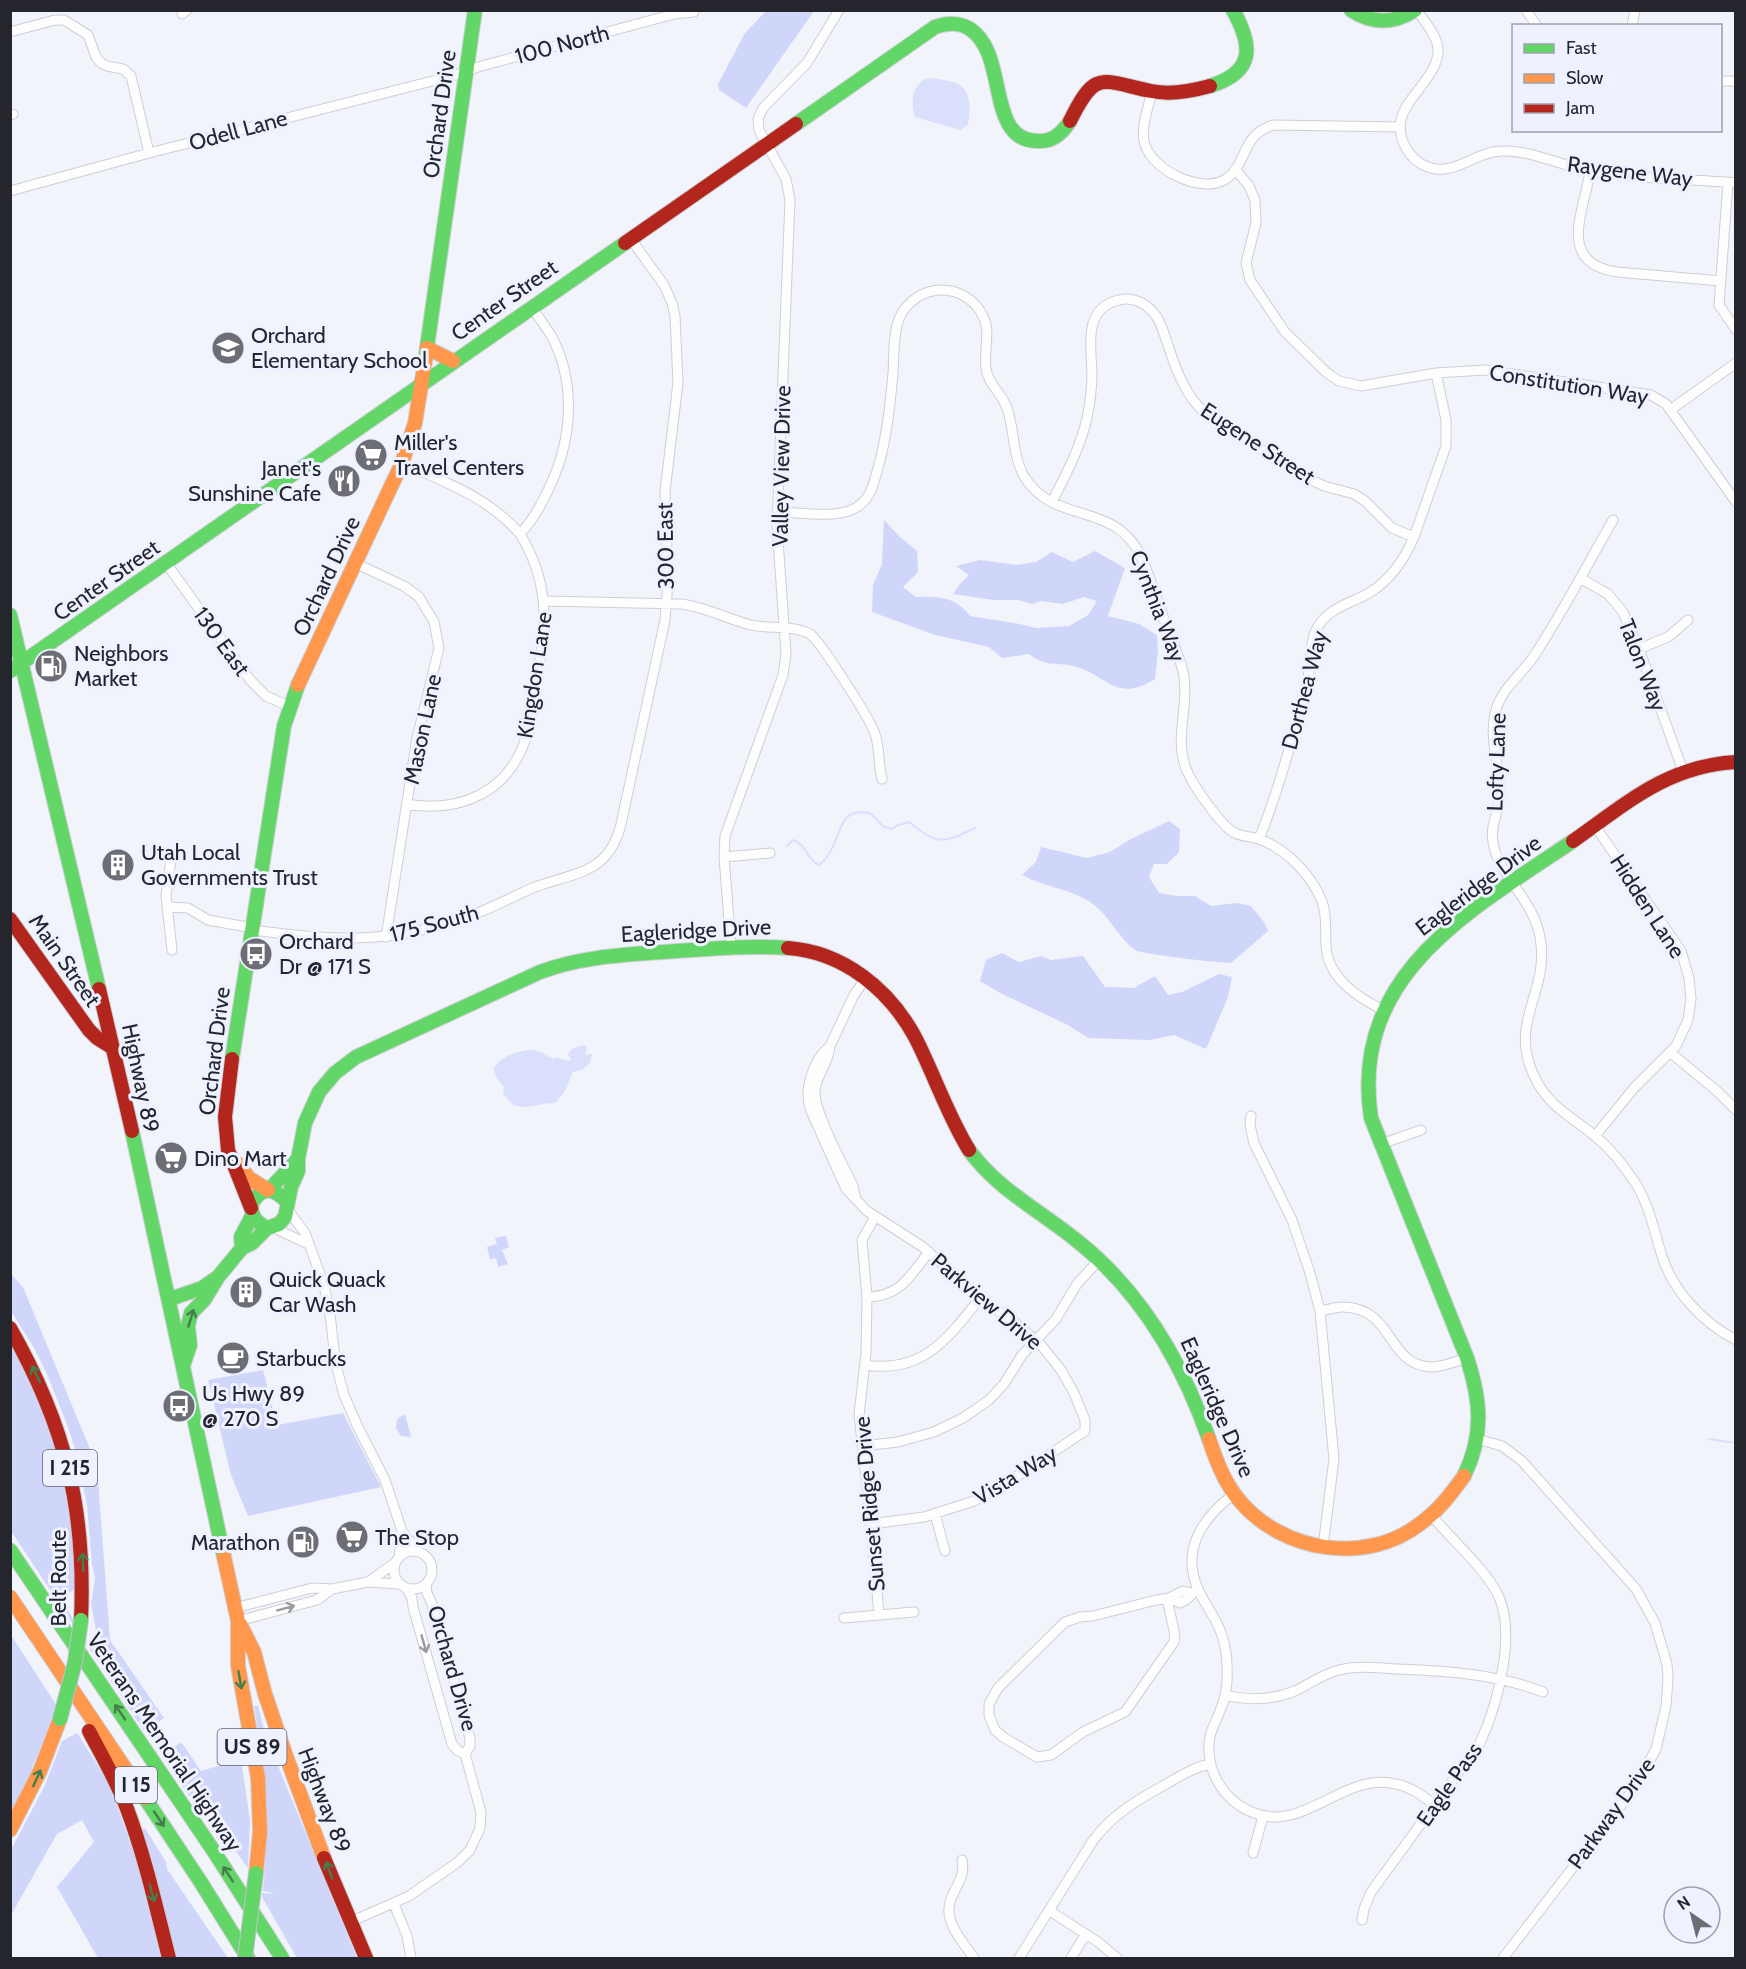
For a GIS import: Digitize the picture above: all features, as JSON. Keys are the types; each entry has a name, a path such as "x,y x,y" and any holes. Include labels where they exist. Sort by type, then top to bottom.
{"main road":[{"name":"Orchard Drive","path":"251,1212 249,1199 235,1171 227,1142 225,1117 284,726 289,706 402,463 415,429 475,10"},
{"path":"1152,91 1177,92 1202,87 1231,77 1239,70 1246,60 1248,44 1246,33 1233,10"},
{"path":"1351,10 1365,19 1379,22 1401,19 1416,10"},
{"name":"Center Street","path":"10,671 930,29 948,23 968,27 980,35 987,45 1004,118 1024,139 1042,141 1062,134 1083,93 1097,84 1112,81 1152,91"},
{"path":"427,348 453,361"},
{"name":"Highway 89","path":"10,615 170,1299 237,1615 238,1666 258,1778 260,1832 246,1959"},
{"name":"Eagleridge Drive","path":"287,1206 298,1172 298,1159 305,1123 312,1105 328,1080 356,1057 540,972 568,962 599,957 731,946 775,945 799,948 836,960 866,978 889,999 908,1025 964,1145 980,1165 1007,1191 1063,1229 1099,1260 1137,1301 1169,1347 1195,1400 1216,1463 1234,1494 1252,1515 1288,1538 1323,1548 1348,1550 1378,1545 1413,1531 1432,1516 1460,1483 1470,1463 1477,1439 1479,1418 1477,1395 1467,1358 1371,1118 1367,1093 1367,1072 1370,1053 1383,1010 1404,976 1436,939 1513,882 1646,791 1683,771 1719,763 1736,762"},
{"name":"Main Street","path":"10,919 89,1030 113,1048"},
{"path":"242,1248 241,1237 258,1195 268,1190 298,1159"},
{"path":"184,1366 190,1345 188,1326 191,1313 204,1300 218,1277 242,1248 252,1243 269,1227 282,1221 287,1206 281,1194 268,1190 249,1178 233,1160"},
{"path":"251,1212 257,1223 269,1227"},
{"path":"170,1299 202,1288 218,1277"},
{"name":"Belt Route","path":"10,1328 49,1403 71,1472 82,1545 83,1589 75,1662 60,1719 40,1771 10,1830"},
{"name":"Veterans Memorial Highway","path":"10,1550 213,1850 282,1959"},
{"name":"I 15","path":"10,1597 200,1881 246,1959"},
{"path":"22,1613 117,1784 140,1846 169,1959"},
{"name":"Highway 89","path":"237,1615 254,1652 265,1695 286,1756 366,1959"}],"street":[{"name":"Valley View Drive","path":"731,946 724,843 727,828 783,675 786,654 777,512 790,200 786,179 758,124 760,114 768,103 807,63 839,10"},
{"path":"1152,91 1143,135 1147,151 1157,164 1195,182 1206,184 1223,180 1235,169 1252,138 1263,129 1273,125 1400,127 1403,112 1434,70 1439,55 1434,35 1416,10"},
{"path":"1526,10 1535,24"},
{"name":"100 North","path":"466,71 665,13 694,12"},
{"path":"10,32 58,19 67,21 86,33 101,63 123,69 131,76 150,153"},
{"name":"Odell Lane","path":"10,191 466,71"},
{"name":"Raygene Way","path":"1400,127 1404,144 1410,154 1424,166 1435,169 1453,168 1481,154 1501,151 1524,153 1590,171 1732,183"},
{"name":"Constitution Way","path":"1235,169 1249,186 1256,207 1256,223 1247,257 1250,280 1280,326 1333,378 1354,386 1458,370 1499,371 1642,393 1659,399 1670,410 1736,502"},
{"path":"1590,171 1578,220 1577,234 1581,248 1593,263 1604,270 1617,273 1721,281"},
{"path":"1732,183 1720,307 1736,330"},
{"name":"300 East","path":"604,858 615,843 621,824 664,620 668,583 665,491 678,383 675,316 664,285 630,238"},
{"name":"Cynthia Way","path":"777,512 846,513 858,507 868,498 887,430 900,319 906,307 926,293 940,290 967,297 983,315 988,334 986,370 992,385 1006,405 1018,463 1032,487 1052,502 1069,510 1112,523 1124,532 1136,546 1183,670 1185,692 1180,742 1191,779 1225,826 1235,833 1259,839 1289,857 1310,880 1325,910 1326,945 1332,968 1352,992 1383,1010"},
{"name":"Eugene Street","path":"1052,502 1077,451 1088,412 1092,380 1090,340 1092,326 1097,315 1106,306 1125,299 1140,302 1155,314 1184,384 1196,405 1207,415 1303,476 1359,497 1392,528 1414,537"},
{"path":"520,534 538,511 557,470 564,448 568,416 567,384 557,350 550,333 532,307"},
{"path":"1670,410 1736,363"},
{"name":"Dorthea Way","path":"1259,839 1277,790 1299,712 1316,632 1333,610 1369,593 1392,575 1408,551 1414,537 1446,446 1446,420 1436,373"},
{"name":"Kingdon Lane","path":"402,463 483,501 503,516 520,534 534,563 545,601 543,641 530,724 518,758 495,785 464,802 432,808 406,804"},
{"name":"Lofty Lane","path":"1613,520 1534,656 1503,694 1496,711 1492,735 1500,794 1492,840 1500,862 1536,921 1542,946 1539,981 1526,1022 1525,1042 1529,1062 1539,1086 1563,1114 1595,1136 1618,1160 1640,1191 1652,1217 1662,1257 1674,1280 1705,1319 1736,1340"},
{"name":"130 East","path":"166,563 251,681 266,696 289,706"},
{"name":"Mason Lane","path":"355,563 412,591 425,605 434,622 438,655 417,738 386,937"},
{"name":"Talon Way","path":"1580,578 1608,594 1619,606 1639,649 1683,771"},
{"path":"545,601 666,603 694,606 753,625 786,629 812,636 865,714 877,741 882,779"},
{"path":"1639,649 1668,637 1688,620"},
{"name":"Hidden Lane","path":"1595,825 1676,942 1684,960 1691,990 1690,1010 1684,1029 1671,1053 1630,1093 1595,1136"},
{"path":"172,852 166,890 172,950"},
{"path":"724,857 770,853"},
{"name":"175 South","path":"167,907 188,908 208,920 318,939 386,937 431,928 467,917 543,884 588,870 604,858"},
{"name":"Parkview Drive","path":"866,978 854,994 830,1046 823,1052 807,1092 808,1102 846,1189 863,1208 929,1252 980,1298 1036,1340 1057,1364 1071,1386 1084,1415 1085,1431"},
{"path":"1671,1053 1736,1110"},
{"path":"1251,1116 1250,1125 1254,1143 1292,1220 1310,1272 1320,1311 1334,1459 1323,1548"},
{"path":"1381,1144 1421,1130"},
{"path":"237,1615 312,1588 332,1589 368,1582 418,1589 426,1584 431,1576 431,1564 418,1552 402,1531 385,1480 353,1417 340,1384 327,1297 319,1267 305,1233 287,1206"},
{"name":"Sunset Ridge Drive","path":"875,1217 862,1240 867,1297 865,1365 859,1415 879,1615"},
{"path":"269,1227 308,1244"},
{"path":"867,1297 885,1296 898,1289 929,1252"},
{"path":"862,1446 921,1437 968,1415 999,1390 1018,1361 1056,1319 1077,1284 1099,1260"},
{"path":"865,1365 887,1368 909,1364 917,1360 951,1333 980,1298"},
{"path":"1320,1311 1341,1307 1366,1312 1383,1326 1400,1352 1421,1366 1439,1366 1467,1358"},
{"name":"Vista Way","path":"871,1524 935,1514 967,1504 992,1492 1085,1431"},
{"name":"Parkway Drive","path":"1477,1439 1502,1446 1522,1461 1636,1588 1649,1610 1660,1637 1668,1679 1661,1735 1644,1773 1503,1959"},
{"path":"1234,1494 1204,1522 1196,1539 1192,1566 1195,1592 1215,1619 1222,1636 1227,1668 1225,1695 1210,1736 1210,1764 1219,1784 1229,1797 1243,1808 1263,1816 1279,1817 1296,1814 1351,1788 1377,1782 1406,1787 1436,1805"},
{"path":"935,1514 945,1551"},
{"name":"Eagle Pass","path":"1362,1920 1371,1893 1480,1743 1490,1719 1500,1679 1506,1625 1500,1598 1490,1582 1432,1516"},
{"path":"402,1531 394,1572 404,1586"},
{"path":"368,1582 405,1553 418,1552"},
{"name":"Orchard Drive","path":"350,1922 410,1896 458,1862 474,1843 480,1828 481,1812 465,1754 470,1746 470,1738 426,1584"},
{"name":"Orchard Drive","path":"404,1586 413,1600 413,1607 452,1744 458,1751 465,1754"},
{"path":"237,1615 317,1600 332,1589"},
{"path":"1168,1599 1175,1635 1174,1642 1125,1712 1083,1732 1045,1757 1033,1755 995,1730 988,1710 994,1693 1061,1625 1074,1618 1098,1615 1152,1600 1168,1599 1180,1603 1195,1592"},
{"path":"844,1617 914,1612"},
{"path":"1225,1695 1247,1699 1274,1697 1295,1691 1329,1673 1359,1667 1452,1672 1523,1684 1543,1692"},
{"path":"1019,1959 1092,1842 1110,1820 1174,1779 1194,1768 1210,1764"},
{"path":"1253,1852 1263,1816"},
{"path":"962,1860 964,1871 950,1901 949,1915 956,1932 975,1959"},
{"path":"394,1904 409,1945 411,1959"},
{"path":"1050,1911 1086,1934 1117,1959"},
{"path":"1071,1959 1086,1934"}],"shaded area":[{"path":"767,10 814,11 746,108 719,90 718,84 745,33"},
{"path":"927,78 949,81 963,88 969,102 968,125 960,130 915,117 913,106 915,89"},
{"path":"884,520 917,551 918,572 903,587 916,597 953,601 970,616 1036,628 1069,626 1088,615 1097,601 1084,597 1063,604 1041,601 1032,604 1018,600 993,600 953,594 969,575 956,566 980,560 1017,565 1036,562 1052,552 1073,562 1095,551 1125,568 1108,616 1139,624 1157,635 1155,679 1130,689 1120,688 1073,666 1045,662 1029,654 1002,658 989,647 932,634 872,612 873,585 882,564"},
{"path":"1169,821 1180,829 1179,852 1167,864 1154,864 1149,877 1159,893 1195,896 1211,906 1236,903 1251,906 1268,931 1231,963 1165,956 1135,950 1095,905 1071,893 1022,875 1036,862 1041,847 1087,858 1110,852"},
{"path":"1002,953 1019,962 1041,956 1051,960 1083,956 1105,987 1134,988 1155,976 1168,995 1182,992 1219,974 1232,977 1228,997 1206,1049 1174,1035 1150,1040 1088,1038 1068,1025 980,981 986,960"},
{"path":"584,1045 587,1047 585,1055 592,1054 590,1062 584,1069 573,1072 565,1091 555,1103 525,1107 508,1100 494,1068 501,1060 519,1052 532,1050 554,1059 556,1057 569,1061 571,1059 568,1054"},
{"path":"506,1236 509,1247 502,1250 508,1264 498,1267 496,1258 490,1259 487,1247 497,1244 495,1238"},
{"path":"11,1274 23,1287 97,1466 110,1640 164,1718 144,1731 11,1531 10,1342 38,1400 49,1430 65,1492 76,1588 61,1599 87,1642 92,1648 97,1648 99,1646 91,1604 95,1579 87,1506 76,1452 47,1374 11,1311"},
{"path":"263,1370 277,1425 343,1413 381,1487 248,1516 231,1475 208,1380"},
{"path":"405,1414 411,1437 401,1436 396,1428 397,1419"},
{"path":"11,1635 57,1706 29,1776 11,1813"},
{"path":"258,1705 265,1734 357,1958 297,1958 262,1897 262,1893 276,1894 263,1891 266,1821 261,1754 254,1706"},
{"path":"77,1733 108,1781 135,1855 162,1958 98,1958 57,1887 94,1842 82,1820 57,1834 11,1915 11,1850 45,1785 62,1741"},
{"path":"181,1742 201,1771 241,1759 250,1820 248,1868 225,1837 219,1841 162,1756"},
{"path":"145,1828 166,1862 167,1869 228,1958 174,1958 141,1830"}],"waterway":[{"path":"787,846 793,840 797,842 819,865 830,853 842,824 850,815 857,812 870,813 884,827 892,829 909,822 927,835 940,840 955,837 975,828"},
{"path":"1709,1439 1736,1443"}],"traffic: fast":[{"path":"425,361 475,10"},
{"path":"1210,86 1235,73 1246,56 1244,35 1233,10"},
{"path":"1351,10 1375,20 1391,20 1415,10"},
{"path":"796,124 935,27 953,24 970,29 982,41 990,58 1004,114 1011,128 1023,138 1046,141 1058,135 1070,121"},
{"path":"10,671 625,243"},
{"path":"10,615 99,989"},
{"path":"232,1059 284,726 298,685"},
{"path":"1464,1476 1475,1446 1477,1432 1477,1403 1472,1374 1371,1118 1369,1068 1379,1024 1398,985 1426,951 1458,921 1495,893 1573,841"},
{"path":"287,1202 278,1194 265,1191 260,1193 252,1203 253,1215 267,1228 279,1224 285,1217 291,1187 298,1171 305,1123 319,1092 335,1073 356,1057 540,972 570,963 616,956 694,950 741,947 788,948"},
{"path":"132,1131 224,1557"},
{"path":"969,1150 1005,1188 1076,1240 1099,1260 1140,1305 1157,1330 1186,1383 1209,1439"},
{"path":"269,1190 298,1159"},
{"path":"242,1248 241,1237 252,1216"},
{"path":"170,1299 202,1288 218,1277 242,1248 252,1243 267,1228"},
{"path":"184,1363 190,1345 188,1326 191,1313 204,1300 218,1277"},
{"path":"10,1550 213,1850 282,1958"},
{"path":"60,1719 75,1662 81,1620"},
{"path":"145,1798 248,1958"},
{"path":"245,1958 256,1873"}],"traffic: slow":[{"path":"427,348 453,361"},
{"path":"298,685 402,463 415,423 425,361"},
{"path":"238,1164 249,1178 268,1190"},
{"path":"1209,1439 1229,1486 1257,1518 1278,1532 1326,1547 1351,1548 1376,1545 1399,1536 1433,1513 1464,1476"},
{"path":"224,1557 238,1621 238,1666 258,1778 260,1832 256,1873"},
{"path":"10,1597 145,1798"},
{"path":"240,1624 254,1652 265,1694 286,1756 324,1858"},
{"path":"10,1830 40,1771 60,1719"}],"traffic: jam":[{"path":"1070,121 1087,93 1102,82 1166,93 1210,86"},
{"path":"625,243 796,124"},
{"path":"1573,841 1630,800 1668,779 1711,765 1736,762"},
{"path":"10,919 89,1030 113,1048"},
{"path":"788,948 808,951 845,965 862,976 892,1003 915,1037 969,1150"},
{"path":"99,989 132,1131"},
{"path":"232,1059 225,1117 228,1150 251,1208"},
{"path":"10,1328 45,1399 68,1468 80,1541 81,1620"},
{"path":"89,1731 118,1787 133,1825 169,1958"},
{"path":"324,1858 366,1958"}],"place":[{"name":"Orchard Elementary School","path":"228,348"},
{"name":"Miller's Travel Centers","path":"371,455"},
{"name":"Janet's Sunshine Cafe","path":"344,481"},
{"name":"Neighbors Market","path":"51,666"},
{"name":"Utah Local Governments Trust","path":"118,865"},
{"name":"Orchard Dr @ 171 S","path":"256,954"},
{"name":"Dino Mart","path":"171,1158"},
{"name":"Quick Quack Car Wash","path":"246,1292"},
{"name":"Starbucks","path":"233,1358"},
{"name":"Us Hwy 89 @ 270 S","path":"179,1406"},
{"name":"The Stop","path":"352,1537"},
{"name":"Marathon","path":"303,1542"}]}
